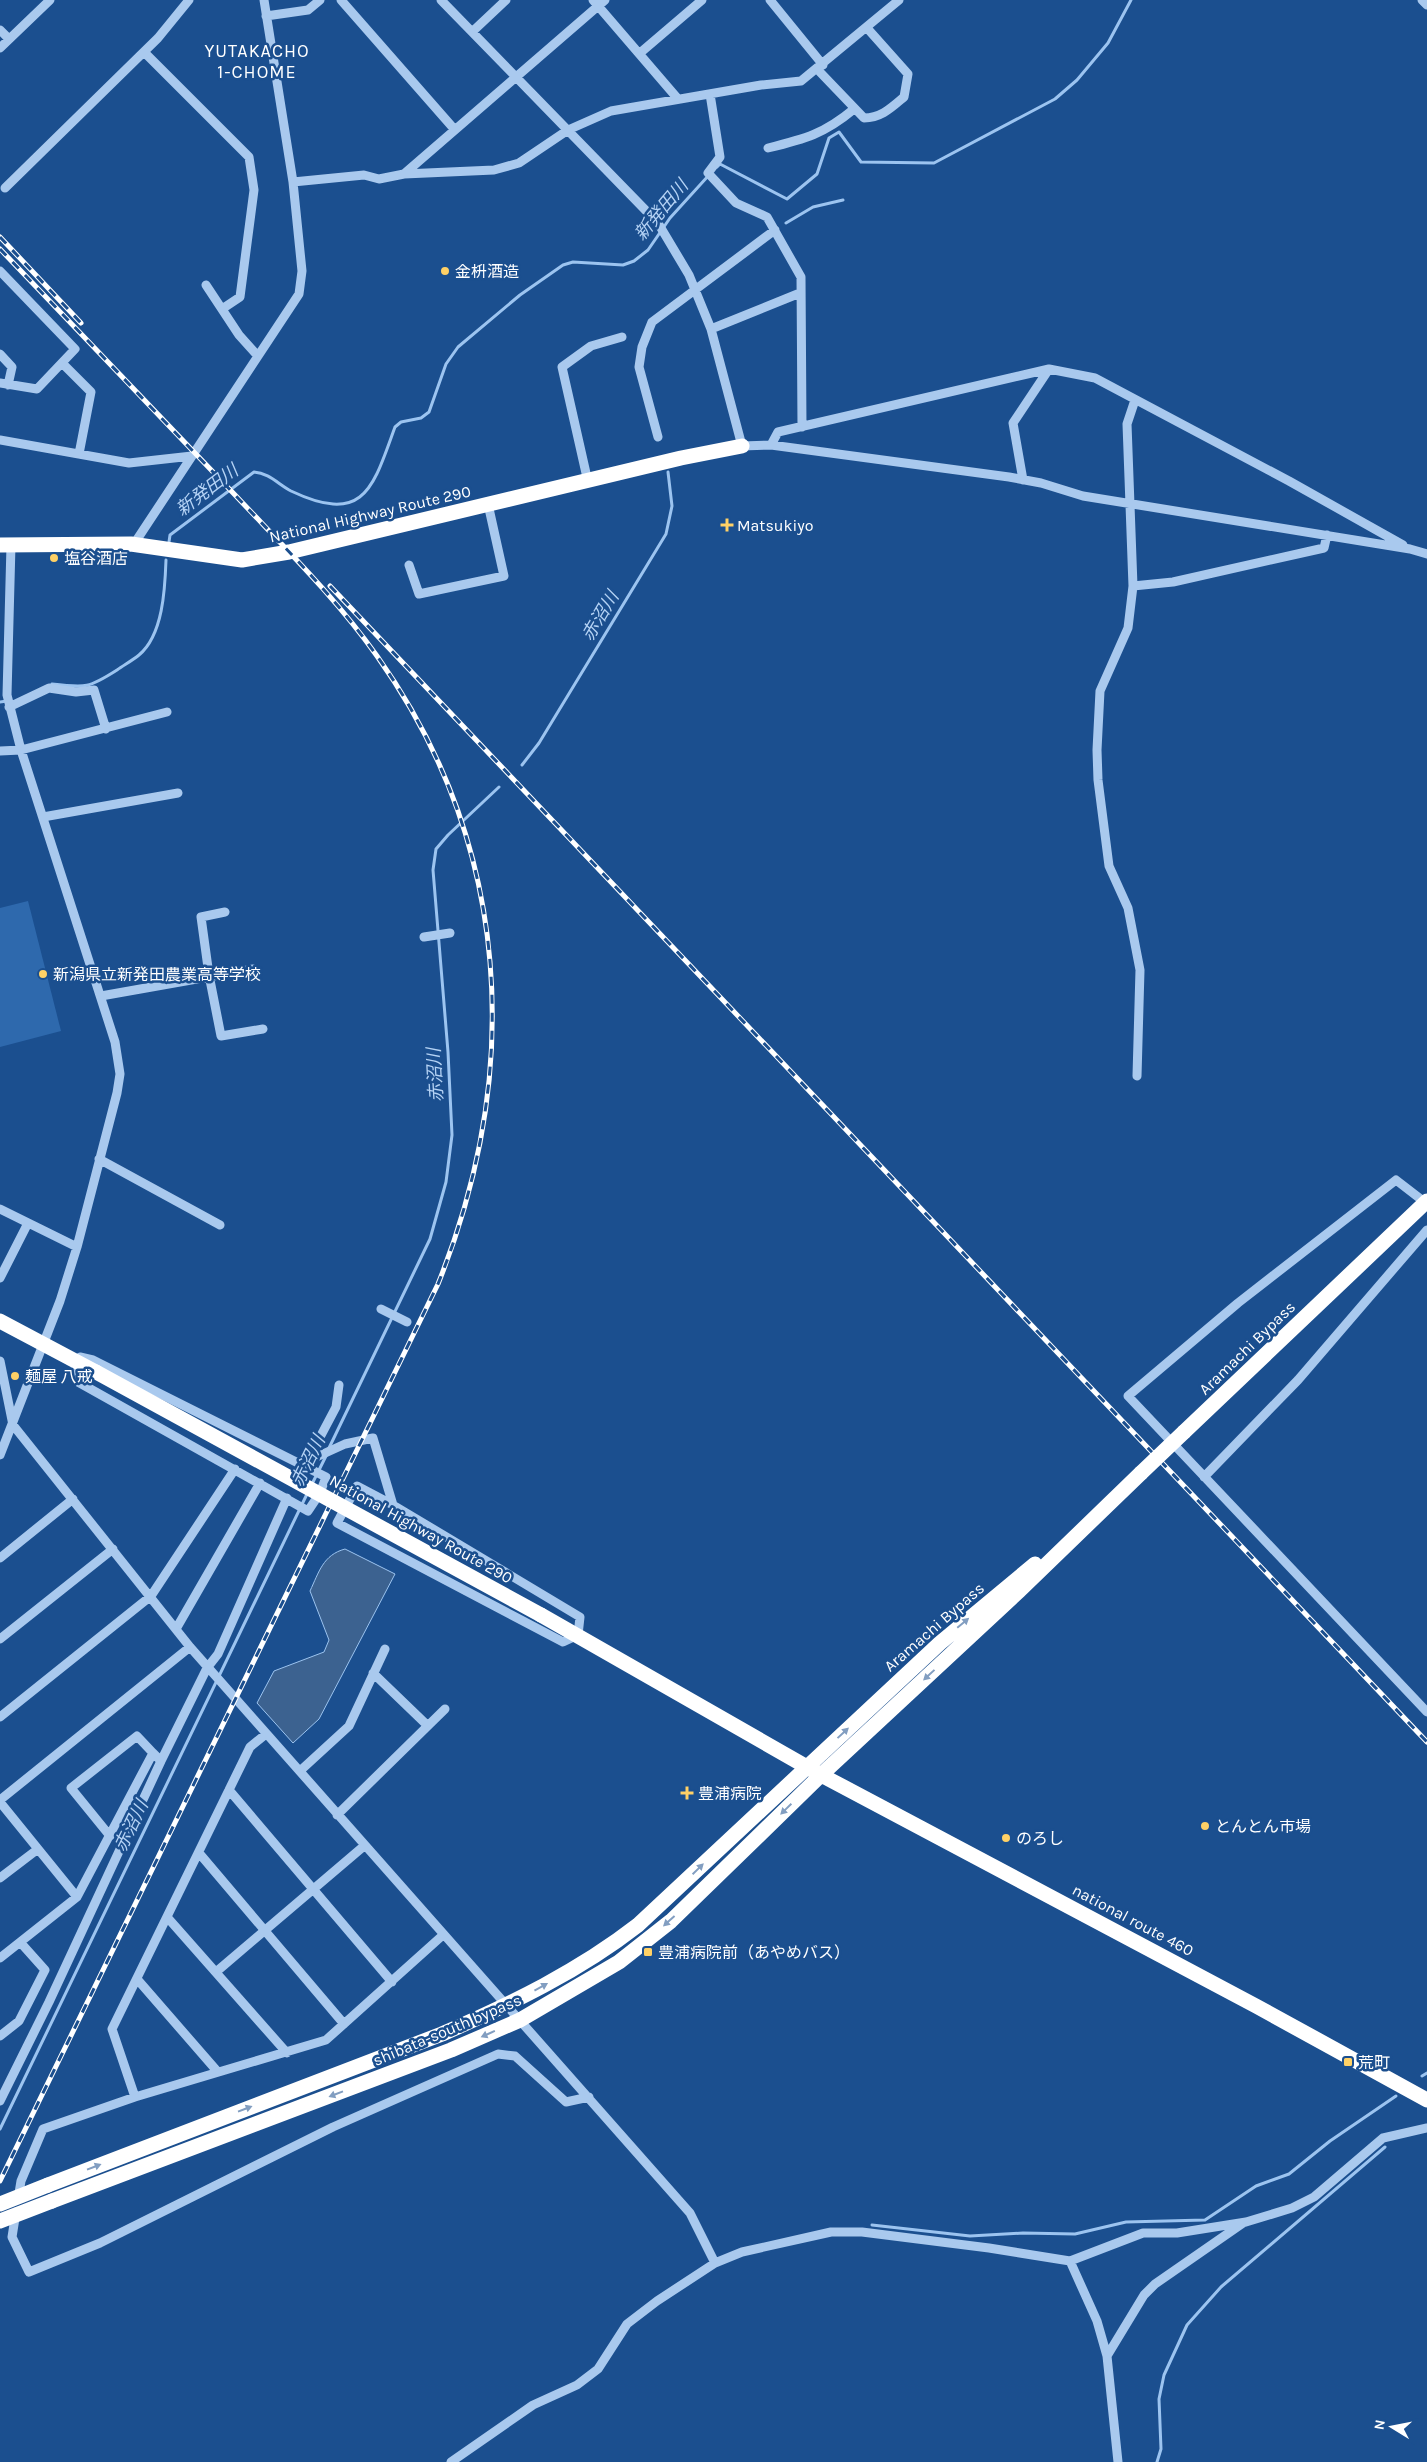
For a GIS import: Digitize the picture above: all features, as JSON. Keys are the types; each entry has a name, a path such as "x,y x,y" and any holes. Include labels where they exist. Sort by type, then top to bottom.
{"highway":[{"name":"National Highway Route 290","path":"6,545 131,544 242,560 289,552 588,482 681,458 742,446"},
{"name":"Aramachi Bypass","path":"822,1775 1019,1591 1090,1520 1426,1203"},
{"name":"National Highway Route 290","path":"0,1321 541,1614 822,1775"},
{"name":"Aramachi Bypass","path":"807,1766 940,1643 1090,1520"},
{"name":"shibata-south bypass","path":"0,2204 442,2034 507,2006 590,1959 638,1925 807,1766"},
{"name":"shibata-south bypass","path":"0,2221 452,2050 520,2020 592,1979 646,1942 822,1775"},
{"name":"national route 460","path":"822,1775 1256,2006 1427,2100"}],"street":[{"path":"0,48 50,0"},
{"path":"5,188 144,52 189,0"},
{"path":"131,544 136,542 257,354 299,294 302,271 293,182 264,0"},
{"path":"266,16 308,10 320,0"},
{"path":"341,0 455,130"},
{"path":"441,0 658,223 689,274 711,329 742,446 771,445 1023,480 1083,496 1327,535 1410,549 1427,554"},
{"path":"472,32 506,0"},
{"path":"640,53 702,0"},
{"path":"770,0 820,67 854,108 864,118 873,118 887,112 904,97 908,74 867,28"},
{"path":"293,182 364,175 379,179 404,174 494,170 519,163 568,130 611,111 801,81 899,0"},
{"path":"1422,0 1427,5"},
{"path":"404,174 516,78 599,2 678,99"},
{"path":"0,30 9,39"},
{"path":"144,52 249,157 254,190 240,297 222,309"},
{"path":"710,94 720,156 708,172 736,203 767,218 776,230 801,277 802,427"},
{"path":"768,148 808,138 835,124 854,108"},
{"path":"658,437 640,367 642,347 652,322 776,230"},
{"path":"0,271 75,350 37,389 4,384 12,367 0,354"},
{"path":"206,285 238,335 257,354"},
{"path":"711,329 800,293"},
{"path":"588,482 562,367 591,346 622,337"},
{"path":"62,363 91,392 79,454"},
{"path":"1023,480 1013,423 1049,369"},
{"path":"771,445 778,432 1049,369 1095,378 1289,481 1410,549"},
{"path":"1135,400 1127,424 1133,586 1128,628 1100,691 1097,750 1098,780 1108,866 1128,908 1140,970 1137,1076"},
{"path":"0,440 129,463 192,456"},
{"path":"409,565 419,594 504,576 488,504"},
{"path":"1133,586 1174,582 1324,548 1327,535"},
{"path":"0,1455 13,1425 20,1400 44,1344 77,1247 117,1093 120,1074 119,1057 101,996 21,750 9,706 4,660 6,545"},
{"path":"9,706 49,688 76,692 94,690 106,729"},
{"path":"0,751 21,750 167,712"},
{"path":"43,817 178,793"},
{"path":"225,912 201,917 209,975 221,1036 262,1029"},
{"path":"424,936 450,933"},
{"path":"101,996 209,975 253,969"},
{"path":"99,1160 220,1225"},
{"path":"1426,1203 1396,1180 1238,1303 1128,1396 1427,1712"},
{"path":"0,1209 77,1247"},
{"path":"0,1278 28,1223"},
{"path":"1204,1477 1298,1380 1427,1230"},
{"path":"381,1309 406,1322"},
{"path":"80,1356 93,1360 305,1462 326,1477 320,1493 308,1511 78,1382 75,1374 75,1362 80,1356"},
{"path":"0,1361 13,1425 207,1668 301,1770 364,1846 589,2097 690,2214 715,2263"},
{"path":"305,1462 336,1407 340,1385"},
{"path":"305,1462 345,1444 373,1438 393,1505"},
{"path":"0,1717 151,1596 235,1469"},
{"path":"176,1629 260,1483"},
{"path":"357,1486 393,1505 580,1617 578,1635 563,1642 337,1523 357,1486"},
{"path":"0,2101 49,2002 161,1761 207,1668 218,1654 287,1498"},
{"path":"0,1558 73,1499"},
{"path":"0,1639 113,1549"},
{"path":"77,1897 0,1802 190,1647"},
{"path":"301,1770 349,1726 385,1649"},
{"path":"373,1674 428,1726"},
{"path":"338,1815 445,1709"},
{"path":"134,2097 112,2029 250,1747 266,1734"},
{"path":"110,1836 71,1788 137,1736 161,1761"},
{"path":"0,1958 77,1897 153,1753"},
{"path":"229,1790 392,1982"},
{"path":"216,1972 364,1846"},
{"path":"0,1878 38,1849"},
{"path":"199,1853 344,2024"},
{"path":"167,1917 287,2053"},
{"path":"443,1935 326,2040 134,2097 43,2129 21,2181 12,2237 29,2272 100,2243 333,2127 498,2054 515,2056 566,2102 589,2097"},
{"path":"0,2036 18,2021 45,1970 20,1942"},
{"path":"137,1979 217,2072"},
{"path":"451,2462 533,2405 577,2385 598,2369 627,2324 657,2301 715,2263 742,2252 831,2232 862,2232 989,2248 1070,2261 1143,2233 1177,2233 1246,2222 1292,2208 1314,2198 1383,2138 1427,2128"},
{"path":"1107,2356 1144,2295 1155,2284 1246,2222"},
{"path":"1070,2261 1097,2320 1107,2356 1118,2462"}],"shaded area":[{"path":"28,901 61,1031 0,1047 0,908"},
{"path":"345,1549 395,1574 319,1719 293,1743 257,1703 274,1671 324,1652 329,1640 310,1591 319,1571 327,1560 332,1555"}],"waterway":[{"name":"新発田川","path":"717,167 720,164 787,199 817,174 829,138 839,132 861,162 934,163 1055,99 1077,80 1108,43 1131,0"},
{"name":"新発田川","path":"169,542 170,535 254,472 264,474 291,491 316,501 335,504 351,502 362,495 372,483 380,467 395,427 401,422 421,418 429,412 446,364 458,347 520,295 563,265 573,262 623,265 634,261 648,250 670,218 709,175"},
{"name":"赤沼川","path":"786,223 813,207 843,200"},
{"name":"赤沼川","path":"522,765 539,743 666,534 672,506 668,472"},
{"name":"新発田川","path":"52,684 87,685 108,676 139,655 147,646 158,624 165,584 166,560"},
{"name":"新発田川","path":"0,702 7,701"},
{"name":"赤沼川","path":"329,1448 430,1239 446,1182 452,1135 448,1052 433,870 436,849 448,835 499,787"},
{"name":"赤沼川","path":"312,1484 327,1454"},
{"name":"赤沼川","path":"0,2129 308,1492"},
{"path":"1422,2076 1427,2073"},
{"path":"872,2225 970,2236 1023,2233 1075,2234 1126,2222 1205,2220 1256,2186 1289,2174 1330,2141 1396,2096"},
{"path":"1157,2462 1161,2449 1159,2399 1164,2375 1187,2325 1221,2287 1385,2147"}],"railway":[{"path":"0,237 81,323"},
{"path":"0,249 310,574 345,614 377,656 422,729 455,804 478,882 490,962 492,1042 483,1123 465,1204 438,1284 0,2181"},
{"path":"330,586 1427,1742"}],"place":[{"name":"金枡酒造","path":"445,271"},
{"name":"Matsukiyo","path":"727,525"},
{"name":"塩谷酒店","path":"54,558"},
{"name":"新潟県立新発田農業高等学校","path":"43,974"},
{"name":"麺屋 八戒","path":"15,1376"},
{"name":"豊浦病院","path":"687,1793"},
{"name":"とんとん市場","path":"1205,1826"},
{"name":"のろし","path":"1006,1838"},
{"name":"豊浦病院前（あやめバス）","path":"648,1952"},
{"name":"荒町","path":"1348,2062"}],"district":[{"name":"YUTAKACHO 1-CHOME","path":"257,61"}]}
